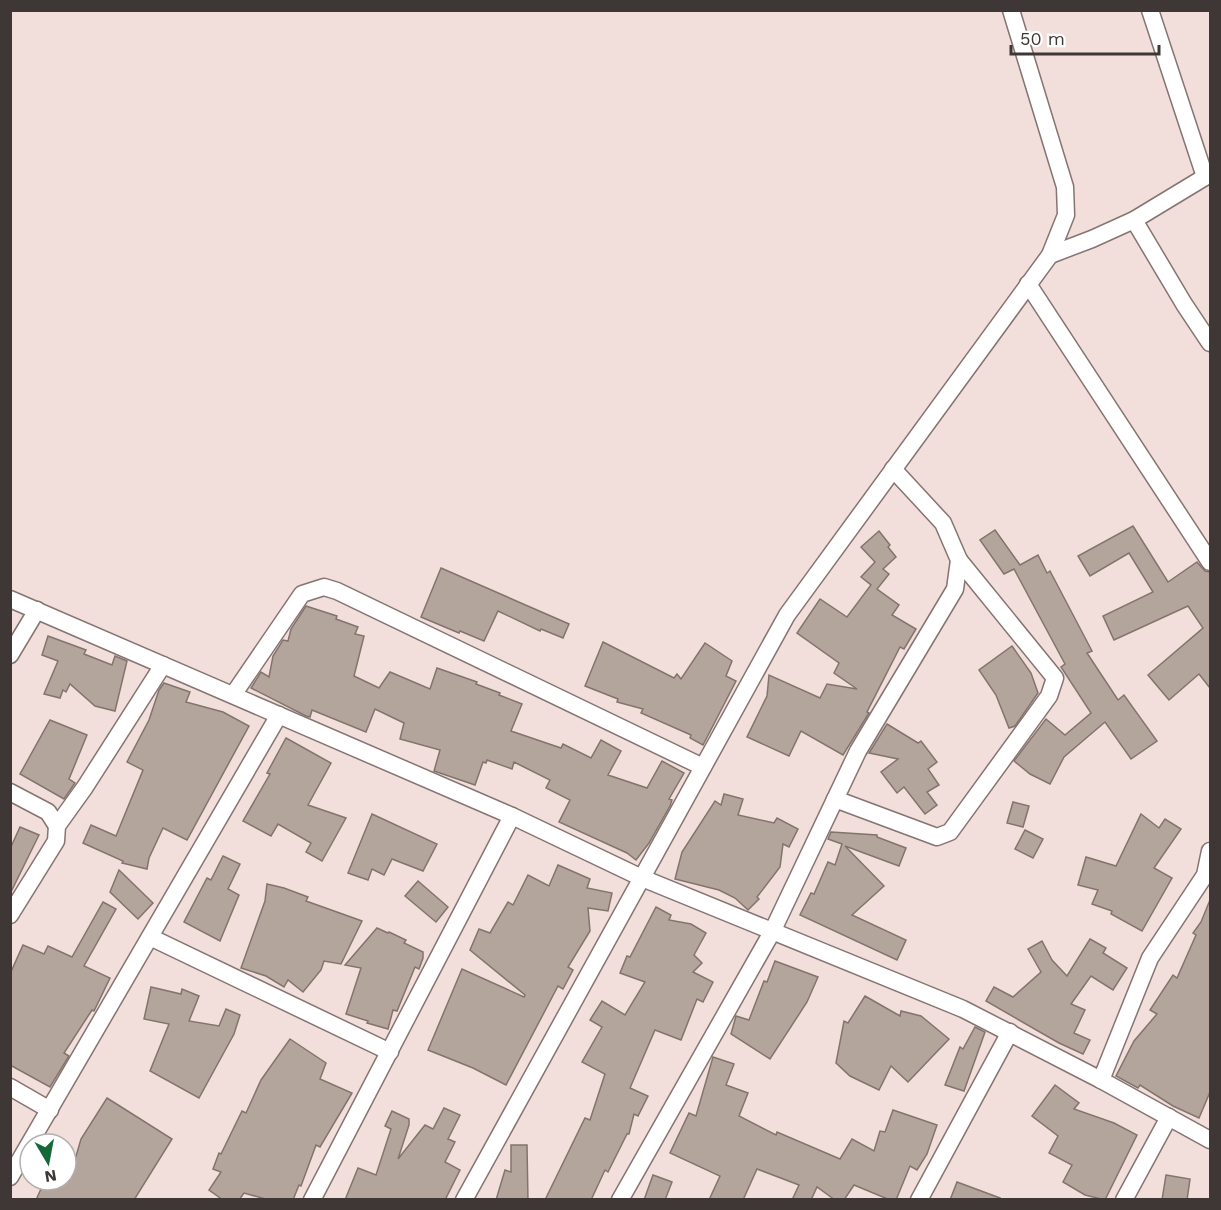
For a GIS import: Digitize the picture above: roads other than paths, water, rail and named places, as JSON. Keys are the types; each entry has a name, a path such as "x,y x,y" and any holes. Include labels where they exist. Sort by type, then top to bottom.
{"street":[{"path":"464,1200 787,615 1050,255 1065,216 1065,187 1011,10"},
{"path":"1050,255 1134,220 1208,176 1150,10"},
{"path":"1134,220 1210,343"},
{"path":"1028,284 1210,562"},
{"path":"835,799 937,837 950,832 1049,696 1055,678 960,561 943,522 893,469"},
{"path":"620,1200 771,932 858,751 955,589 960,561"},
{"path":"233,695 302,594 324,587 337,591 703,767"},
{"path":"10,599 512,816 642,878 963,1009 1101,1080 1210,1140"},
{"path":"10,655 37,610"},
{"path":"10,915 56,841 57,826 85,787 163,665"},
{"path":"10,1177 279,715"},
{"path":"10,792 48,812 57,826"},
{"path":"312,1200 512,816"},
{"path":"1101,1080 1150,958 1205,875 1210,851"},
{"path":"150,938 390,1052"},
{"path":"919,1200 1010,1032"},
{"path":"10,1088 50,1110"},
{"path":"1124,1200 1169,1117"}]}
